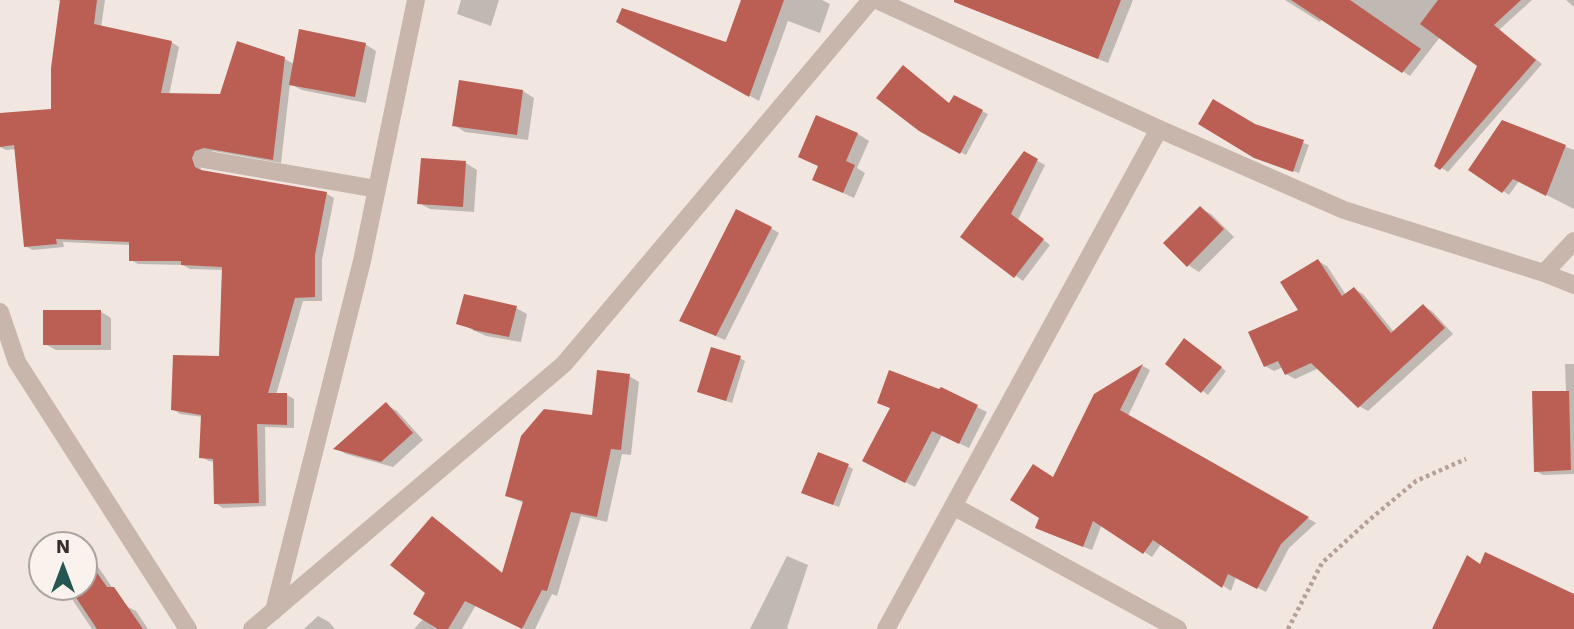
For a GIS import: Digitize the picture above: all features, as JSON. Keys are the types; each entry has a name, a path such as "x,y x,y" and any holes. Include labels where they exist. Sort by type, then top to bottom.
{"street":[{"path":"274,611 362,261 416,0"},
{"path":"252,629 564,365 871,0"},
{"path":"877,0 1344,210 1544,273 1574,285"},
{"path":"886,629 1159,129"},
{"path":"203,159 377,190"},
{"path":"1544,273 1574,241"},
{"path":"0,312 16,362 188,629"},
{"path":"953,506 1178,629"}],"path":[{"path":"1288,629 1322,563 1416,481 1466,458"}],"building":[{"path":"60,0 97,0 94,24 172,41 161,93 220,94 237,41 285,57 273,160 204,148 195,151 192,158 195,167 201,170 327,192 315,255 315,297 295,298 268,393 287,393 287,425 257,424 259,503 214,504 213,459 199,458 201,415 171,410 173,355 219,356 222,267 181,265 181,261 129,261 129,242 56,239 57,244 24,247 14,145 0,147 0,113 51,109 51,68"},
{"path":"741,0 784,0 749,97 616,22 622,8 726,42"},
{"path":"954,0 1121,0 1098,59"},
{"path":"1291,0 1350,0 1421,49 1402,73"},
{"path":"1438,0 1521,0 1494,25 1536,60 1440,170 1434,166 1477,66 1420,24"},
{"path":"299,29 366,43 355,97 289,85"},
{"path":"903,65 949,103 954,95 983,110 960,154 919,131 876,98"},
{"path":"459,80 523,90 517,135 452,126"},
{"path":"1213,99 1255,124 1304,140 1293,172 1254,158 1198,124"},
{"path":"816,115 858,133 846,161 855,165 843,193 812,180 818,166 798,157"},
{"path":"1502,120 1566,145 1546,196 1513,179 1502,193 1468,170"},
{"path":"1024,151 1038,159 1011,214 1044,239 1014,278 960,237"},
{"path":"421,158 466,161 463,207 417,204"},
{"path":"1200,206 1224,229 1187,267 1163,243"},
{"path":"736,209 772,227 716,336 679,321"},
{"path":"1318,259 1342,296 1354,287 1391,333 1423,304 1445,328 1358,408 1311,363 1285,375 1278,361 1264,367 1248,332 1298,310 1280,282"},
{"path":"464,294 517,306 509,337 456,324"},
{"path":"43,310 101,310 101,345 43,345"},
{"path":"1184,338 1222,367 1201,393 1165,364"},
{"path":"711,347 741,356 726,401 697,392"},
{"path":"1143,364 1120,410 1309,517 1281,544 1257,589 1228,574 1222,588 1153,540 1143,554 1093,521 1083,547 1035,528 1039,518 1010,500 1033,464 1053,477 1094,394"},
{"path":"597,370 630,374 621,450 611,449 597,517 571,512 547,591 542,590 522,629 465,601 448,629 438,629 413,614 425,593 390,565 432,516 502,573 523,501 505,496 521,436 544,409 592,415"},
{"path":"889,370 939,389 941,387 978,405 959,444 932,431 905,483 862,461 890,408 877,403"},
{"path":"1532,391 1569,391 1571,470 1534,472"},
{"path":"386,402 413,433 381,462 333,449"},
{"path":"818,452 849,464 833,505 801,493"},
{"path":"1485,552 1574,594 1574,629 1432,629 1467,555 1480,564"},
{"path":"98,574 107,587 114,587 143,629 97,629 78,601 98,601"}]}
